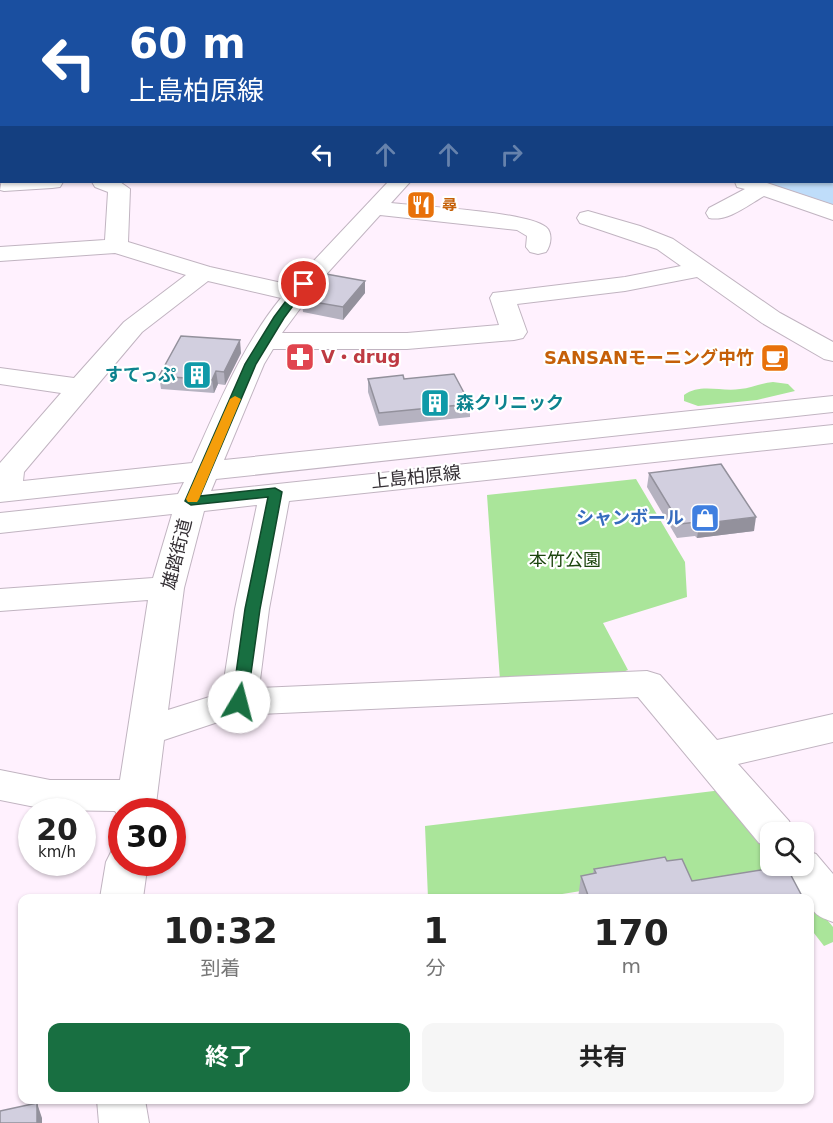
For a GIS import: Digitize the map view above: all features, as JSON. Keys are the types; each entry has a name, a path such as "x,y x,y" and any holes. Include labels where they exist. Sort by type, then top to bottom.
{"street":[{"path":"4,185 36,183"},
{"path":"104,183 118,189 116,246"},
{"name":"雄踏街道","path":"137,798 167,588 198,486 251,364 264,341 296,294 398,183"},
{"path":"717,213 754,185 833,213"},
{"path":"375,208 523,224 539,233 538,247"},
{"path":"588,218 650,237 771,318 833,353"},
{"path":"0,254 116,246 204,273 296,294"},
{"path":"264,341 407,341 514,332 502,298 625,284 701,269"},
{"path":"3,492 9,471 134,327 204,273"},
{"path":"0,376 81,387"},
{"name":"上島柏原線","path":"0,523 198,486 833,404"},
{"name":"上島柏原線","path":"3,492 198,486 275,492 833,434"},
{"path":"239,702 252,609 275,492"},
{"path":"0,600 167,588"},
{"path":"147,732 239,702 647,684 766,822"},
{"path":"710,756 833,728"},
{"path":"0,785 50,795 108,801"},
{"path":"123,894 125,876"},
{"path":"809,876 833,904"},
{"path":"122,1104 124,1123"}],"green space":[{"path":"773,382 788,384 795,391 757,400 698,406 684,401 684,395 697,389 733,390"},
{"name":"本竹公園","path":"636,479 685,562 687,597 603,623 628,670 607,678 500,680 487,495"},
{"path":"722,790 760,837 760,876 791,876 807,894 691,894 682,875 562,894 428,894 425,826"},
{"path":"814,904 833,927 833,942 824,946 814,933"}],"water":[{"path":"758,183 833,183 833,210"}],"building":[{"path":"326,274 365,281 343,307 302,300"},
{"path":"181,336 240,340 224,372 216,371 212,380 159,376"},
{"path":"454,374 470,404 379,413 368,379 403,375 404,379"},
{"name":"シャンボール","path":"721,464 756,517 680,524 649,473"},
{"path":"665,857 667,861 682,859 692,881 760,870 760,876 791,876 801,894 588,894 581,876 596,873 594,869"},
{"path":"37,1104 37,1123 0,1123 0,1111"}],"slow traffic":[{"path":"192,499 235,399"}],"place":[{"name":"尋","path":"421,205"},
{"name":"V・drug","path":"300,357"},
{"name":"SANSANモーニング中竹","path":"775,358"},
{"name":"すてっぷ","path":"197,375"},
{"name":"森クリニック","path":"435,403"},
{"name":"シャンボール","path":"705,518"}],"route":[{"path":"239,702 252,609 275,492 191,501 251,364 279,317 304,284"}]}
